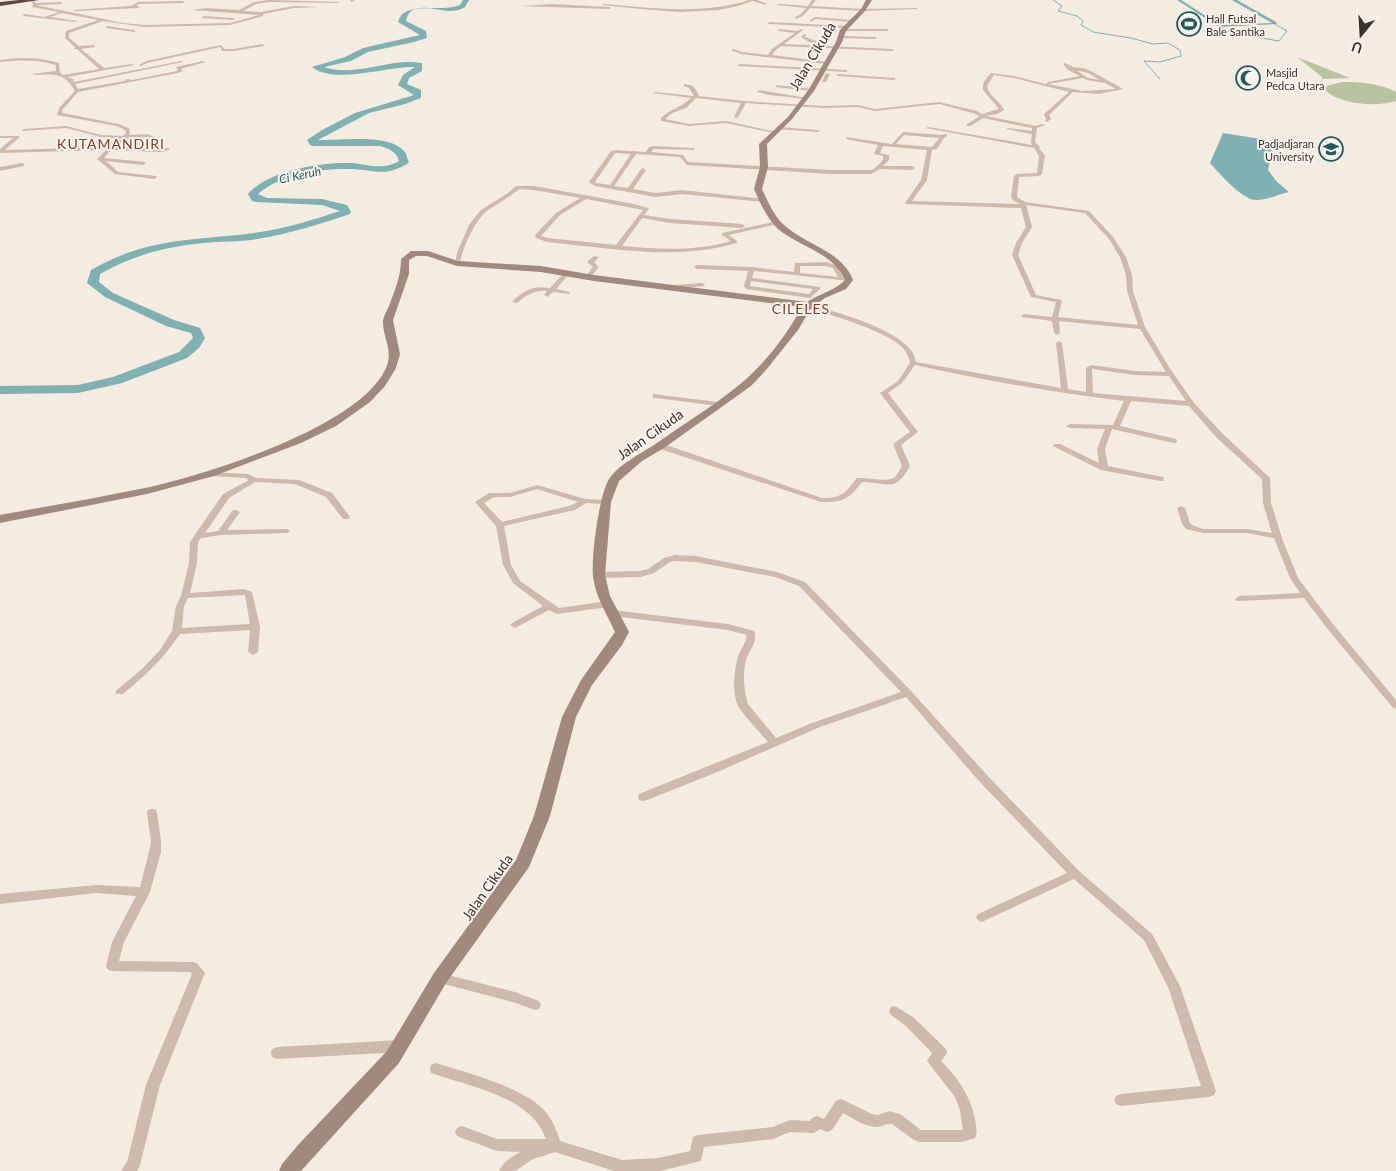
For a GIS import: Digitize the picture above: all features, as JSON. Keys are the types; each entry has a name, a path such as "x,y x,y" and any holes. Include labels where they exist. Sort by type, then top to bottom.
{"highway":[{"path":"0,4 19,1 34,2"}],"street":[{"path":"238,11 258,3 277,0 338,2"},
{"path":"523,6 638,6 648,10 683,10 722,8 753,0 765,4"},
{"path":"796,18 802,15 814,0"},
{"path":"61,3 34,2 33,6 137,26 166,28 208,28 216,24 246,20 262,13"},
{"path":"132,7 138,2 183,2"},
{"path":"289,5 317,7"},
{"path":"604,5 627,7"},
{"path":"778,5 866,5 916,9"},
{"name":"Jalan Cikuda","path":"845,280 847,272 778,223 758,189 764,167 762,146 806,98 824,72 841,37 866,5"},
{"path":"44,18 68,10 138,6"},
{"path":"194,10 262,13 294,6"},
{"path":"639,15 648,10"},
{"path":"24,15 75,20"},
{"path":"203,17 246,20"},
{"path":"809,23 816,18 841,37 869,44"},
{"path":"103,70 88,55 75,48 67,38 67,32 104,19"},
{"path":"94,22 112,25"},
{"path":"769,23 820,22"},
{"path":"120,23 107,27 134,31 166,28"},
{"path":"809,23 841,37 892,50"},
{"path":"769,57 773,50 800,31 779,30"},
{"path":"780,45 887,30"},
{"path":"805,35 803,37 810,41 841,37 875,38"},
{"path":"48,75 141,65 146,62 221,46 224,50 234,50 263,45"},
{"path":"75,48 94,46"},
{"path":"733,50 741,54 775,58 824,72 846,71"},
{"path":"774,67 775,58"},
{"path":"0,61 19,59 51,62 58,64 60,74"},
{"path":"73,83 181,62"},
{"path":"100,159 124,139 128,131 118,125 59,114 63,106 77,91 178,72 181,71 178,68 202,62"},
{"path":"969,124 982,116 1002,110 1000,104 988,96 984,87 985,82 992,74 1046,83 1089,93 1121,89 1104,82 1090,81 1070,69 1066,64"},
{"path":"141,65 146,68"},
{"path":"739,66 774,67 894,79"},
{"path":"1070,69 1076,68 1102,78 1104,82"},
{"path":"34,74 60,74 73,83 77,91"},
{"path":"115,76 132,81"},
{"path":"847,84 852,76"},
{"path":"1046,83 1084,77"},
{"path":"126,83 131,87"},
{"path":"685,85 691,87 697,94 684,107 670,112 663,118 674,123 702,126 726,122 777,130 818,130"},
{"path":"777,86 806,98"},
{"path":"1008,129 1034,130 1045,123 1048,119 1046,115 1072,90"},
{"path":"759,91 875,110 939,103 1034,130"},
{"path":"655,93 744,102 806,98"},
{"path":"736,118 744,102"},
{"path":"903,107 914,109"},
{"path":"1010,123 1013,117"},
{"path":"24,130 66,127 101,136 135,141"},
{"path":"928,128 1038,147"},
{"path":"1034,130 1033,142 1038,147 1042,156 1039,174 1020,175 1016,179 1014,197 1024,205 1029,227 1019,243 1015,255 1033,296 1059,301 1056,319 1057,333"},
{"path":"848,138 881,144 930,149 935,148 948,131"},
{"path":"893,145 903,133 942,137"},
{"path":"124,139 147,135 160,141"},
{"path":"0,137 18,137 0,152"},
{"path":"763,200 682,192 656,194 592,182 613,152 635,152 684,157 687,163 872,174 885,162 886,155 877,154 881,144"},
{"path":"648,153 654,147 692,149"},
{"path":"0,152 112,148 161,151 167,149"},
{"path":"930,149 924,180 908,203 1024,205 1087,212 1096,220 1123,257 1129,275 1130,292 1142,327 1170,374 1191,404 1219,435 1266,478 1267,504 1277,536 1294,578 1305,595 1396,706"},
{"path":"611,186 635,152"},
{"path":"100,159 143,163"},
{"path":"100,159 117,173 154,178"},
{"path":"0,169 22,166"},
{"path":"879,167 912,168"},
{"path":"630,190 643,170"},
{"path":"457,263 458,254 475,218 489,207 510,196 518,187 644,208 645,210 641,216 618,247"},
{"path":"585,197 558,214 538,235 538,238 675,251 735,242 710,225"},
{"path":"641,216 710,225 757,227"},
{"path":"724,234 778,223"},
{"path":"0,519 147,491 210,474 296,441 332,424 361,404 381,384 394,361 395,354 388,320 405,274 405,259 410,254 418,252 457,263 538,269 807,306 867,327 894,339 906,348 913,363"},
{"path":"588,277 596,267 590,262 596,257"},
{"path":"796,274 796,264 827,264 835,267 845,280"},
{"path":"698,268 751,269 845,280"},
{"path":"749,279 818,288 810,296 753,289 747,286 751,269"},
{"path":"549,293 566,274"},
{"path":"807,306 822,296 843,287 845,280"},
{"path":"674,287 702,285"},
{"path":"515,302 528,290 540,288 549,293 568,293"},
{"name":"Jalan Cikuda","path":"289,1171 306,1150 393,1057 440,978 523,863 542,816 568,717 586,684 617,642 622,632 610,609 599,575 604,502 609,487 616,477 638,459 660,446 747,384 763,368 795,328 807,306"},
{"path":"1024,316 1142,327"},
{"path":"1058,344 1065,391"},
{"path":"913,363 1090,395 1191,404"},
{"path":"660,446 821,500 835,500 848,495 860,480 890,483 899,478 906,466 897,444 914,432 884,393 900,382 913,363"},
{"path":"1090,395 1089,368 1091,367 1136,373 1170,374"},
{"path":"656,396 718,404"},
{"path":"1104,468 1101,449 1128,399"},
{"path":"1070,426 1113,427 1173,441"},
{"path":"1057,446 1104,468 1160,479"},
{"path":"210,474 248,476 254,480 296,482 334,499 346,517"},
{"path":"120,692 145,671 163,652 177,631 180,606 185,596 193,563 194,542 197,536 204,530 226,496 254,480"},
{"path":"604,502 585,501 537,487 510,495 492,495 479,502 500,525 507,565 517,583 557,611 610,609 728,627 751,633 752,638 742,657 740,674 742,699 744,705 775,743"},
{"path":"500,525 572,508 585,501"},
{"path":"1181,508 1186,524 1196,530 1247,531 1277,536"},
{"path":"221,533 236,512"},
{"path":"197,536 286,530"},
{"path":"599,575 641,574 651,571 662,561 674,558 696,559 732,565 790,579 802,584 850,636 908,693 982,777 1075,874 1148,937 1174,986 1202,1064 1209,1091 1121,1100"},
{"path":"185,596 249,594 255,627 253,652"},
{"path":"1239,599 1305,595"},
{"path":"515,625 549,606"},
{"path":"177,631 255,627"},
{"path":"643,797 816,725 908,693"},
{"path":"128,1171 132,1165 153,1085 199,973 193,967 112,966 118,942 144,892 155,852 156,841 152,812"},
{"path":"982,917 1075,874"},
{"path":"0,899 96,888 144,892"},
{"path":"440,978 535,1004"},
{"path":"462,1132 503,1145 556,1146 622,1167 658,1164 696,1156 698,1140 773,1133 790,1126 814,1127 817,1122 826,1126 840,1105 878,1122 889,1117 895,1118 919,1136 962,1136 970,1134 964,1103 956,1085 933,1061 941,1053 910,1022 895,1011"},
{"path":"277,1053 400,1046"},
{"path":"436,1069 465,1078 531,1107 544,1122 556,1146"},
{"path":"506,1171 513,1164 532,1153 556,1146"}],"green space":[{"path":"1297,57 1350,78 1322,79 1322,77"},
{"path":"1342,82 1363,83 1383,87 1396,92 1396,101 1379,104 1349,102 1325,90 1327,86"}],"water":[{"path":"1223,133 1274,141 1268,170 1277,182 1289,192 1257,200 1245,196 1232,186 1210,163"}],"waterway":[{"name":"Ci Keruh","path":"0,390 78,389 117,380 183,355 195,345 199,338 196,331 170,323 109,295 93,283 95,272 120,258 160,246 202,240 256,236 322,220 346,212 343,207 322,202 267,201 256,199 253,194 270,182 283,177 325,167 356,166 383,170 404,162 401,153 392,147 380,144 365,142 313,143 312,140 358,115 373,109 408,101 418,96 418,92 402,85 406,77 419,69 419,65 337,72 325,71 316,67 348,59 366,50 414,40 424,36 423,33 402,22 403,14 413,5 421,3 451,9 463,6 466,0"},
{"path":"1053,0 1062,6 1058,11 1077,16 1083,21 1081,25 1093,32 1131,38 1153,44 1168,43 1180,50 1181,56 1160,62 1144,61 1160,79"},
{"path":"1179,0 1219,26 1275,24"},
{"path":"1234,0 1275,23"},
{"path":"1219,26 1232,33 1279,41 1287,31 1275,24"}],"place":[{"name":"Hall Futsal Bale Santika","path":"1189,24"},
{"name":"Masjid Pedca Utara","path":"1248,78"},
{"name":"Padjadjaran University","path":"1331,149"}],"district":[{"name":"KUTAMANDIRI","path":"111,143"},
{"name":"CILELES","path":"801,308"}]}
